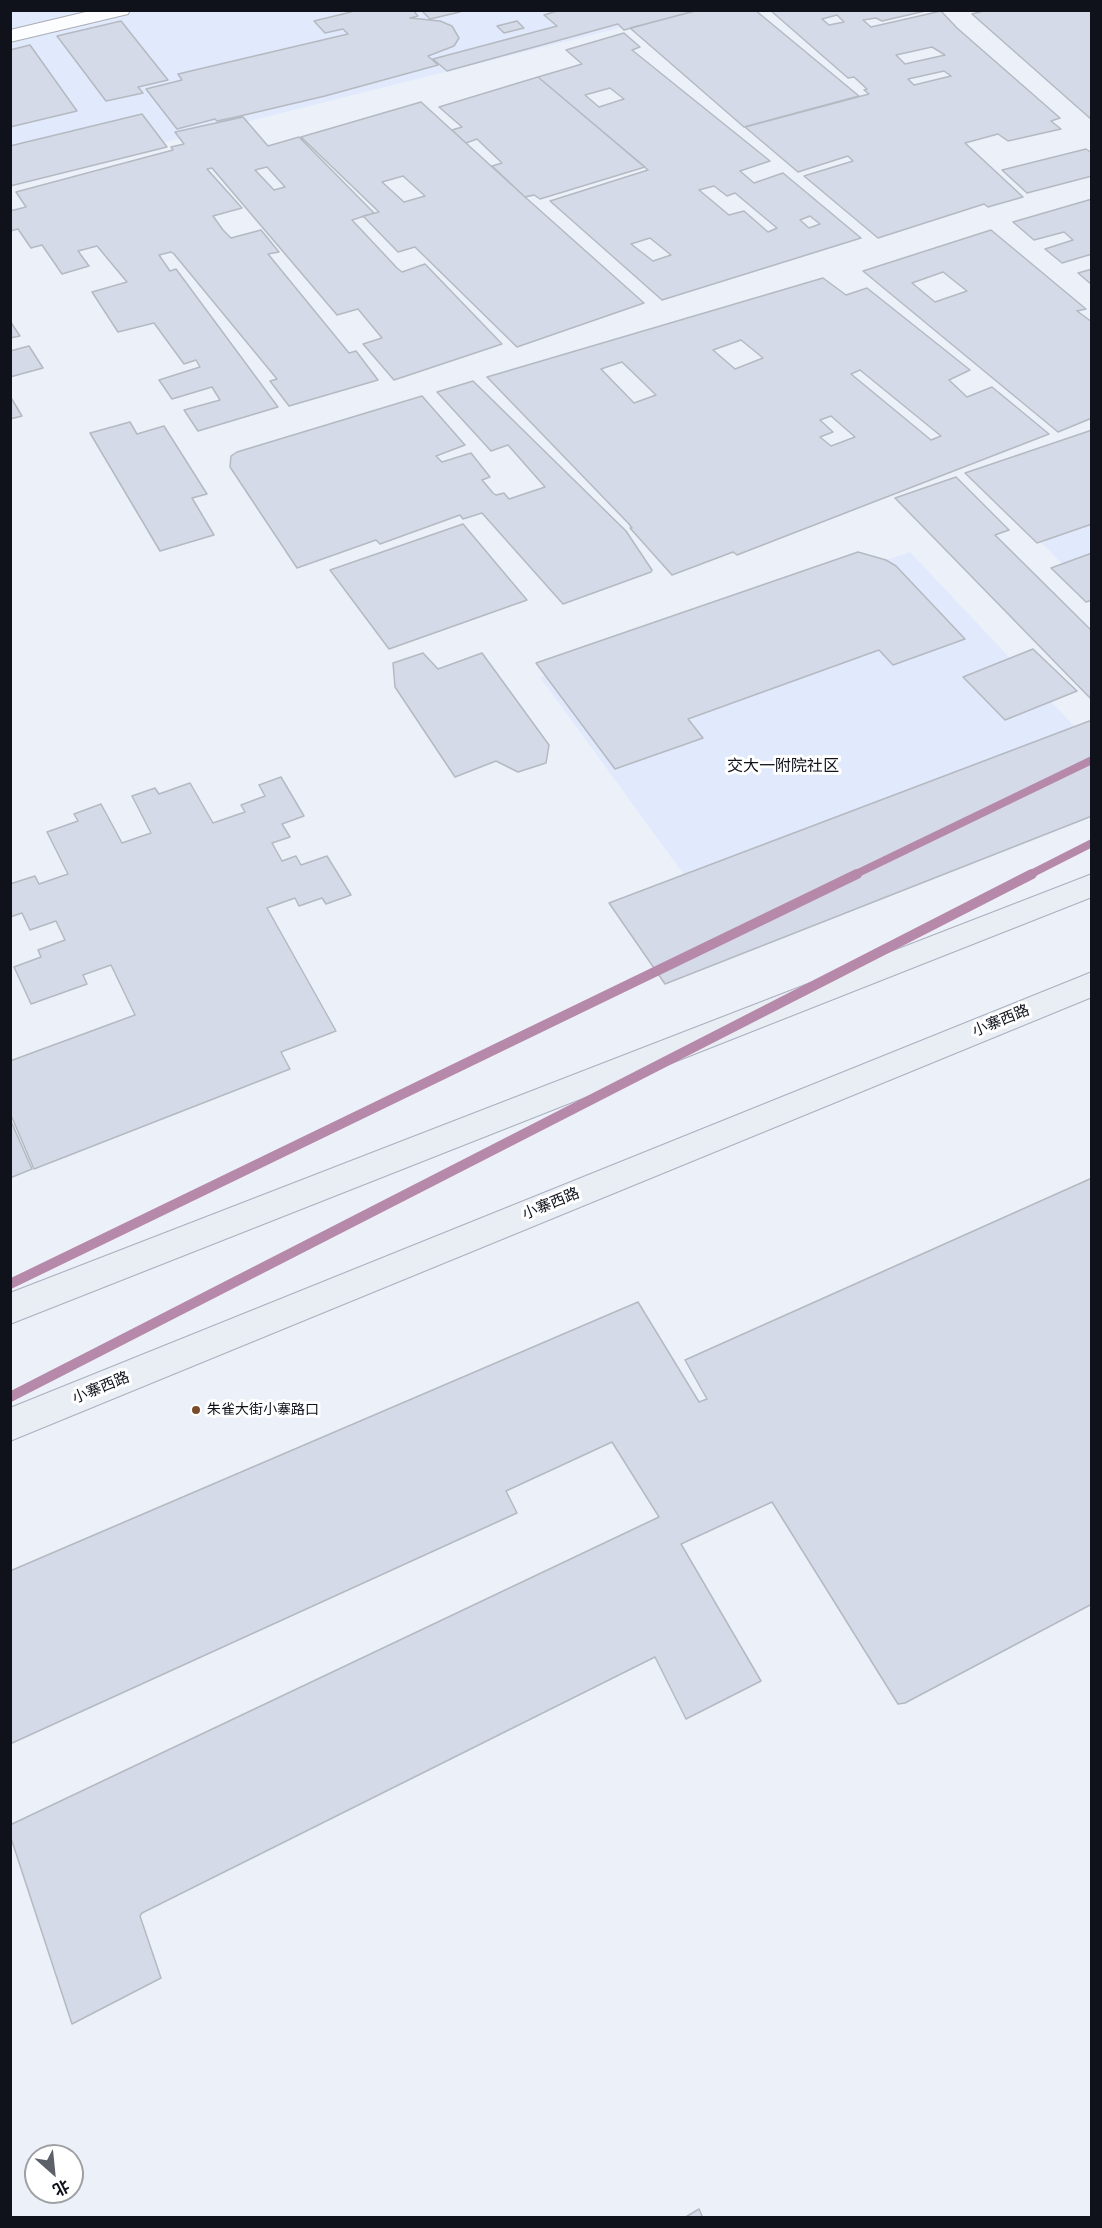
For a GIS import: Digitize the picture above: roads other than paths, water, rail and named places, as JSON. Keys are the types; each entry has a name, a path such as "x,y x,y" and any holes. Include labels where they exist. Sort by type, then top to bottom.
{"main road":[{"path":"10,1309 1092,885"},
{"name":"小寨西路","path":"10,1425 1092,984"}],"lane":[{"path":"10,36 121,10"}],"place":[{"name":"朱雀大街小寨路口","path":"196,1410"}],"district":[{"name":"交大一附院社区","path":"783,766"}]}
